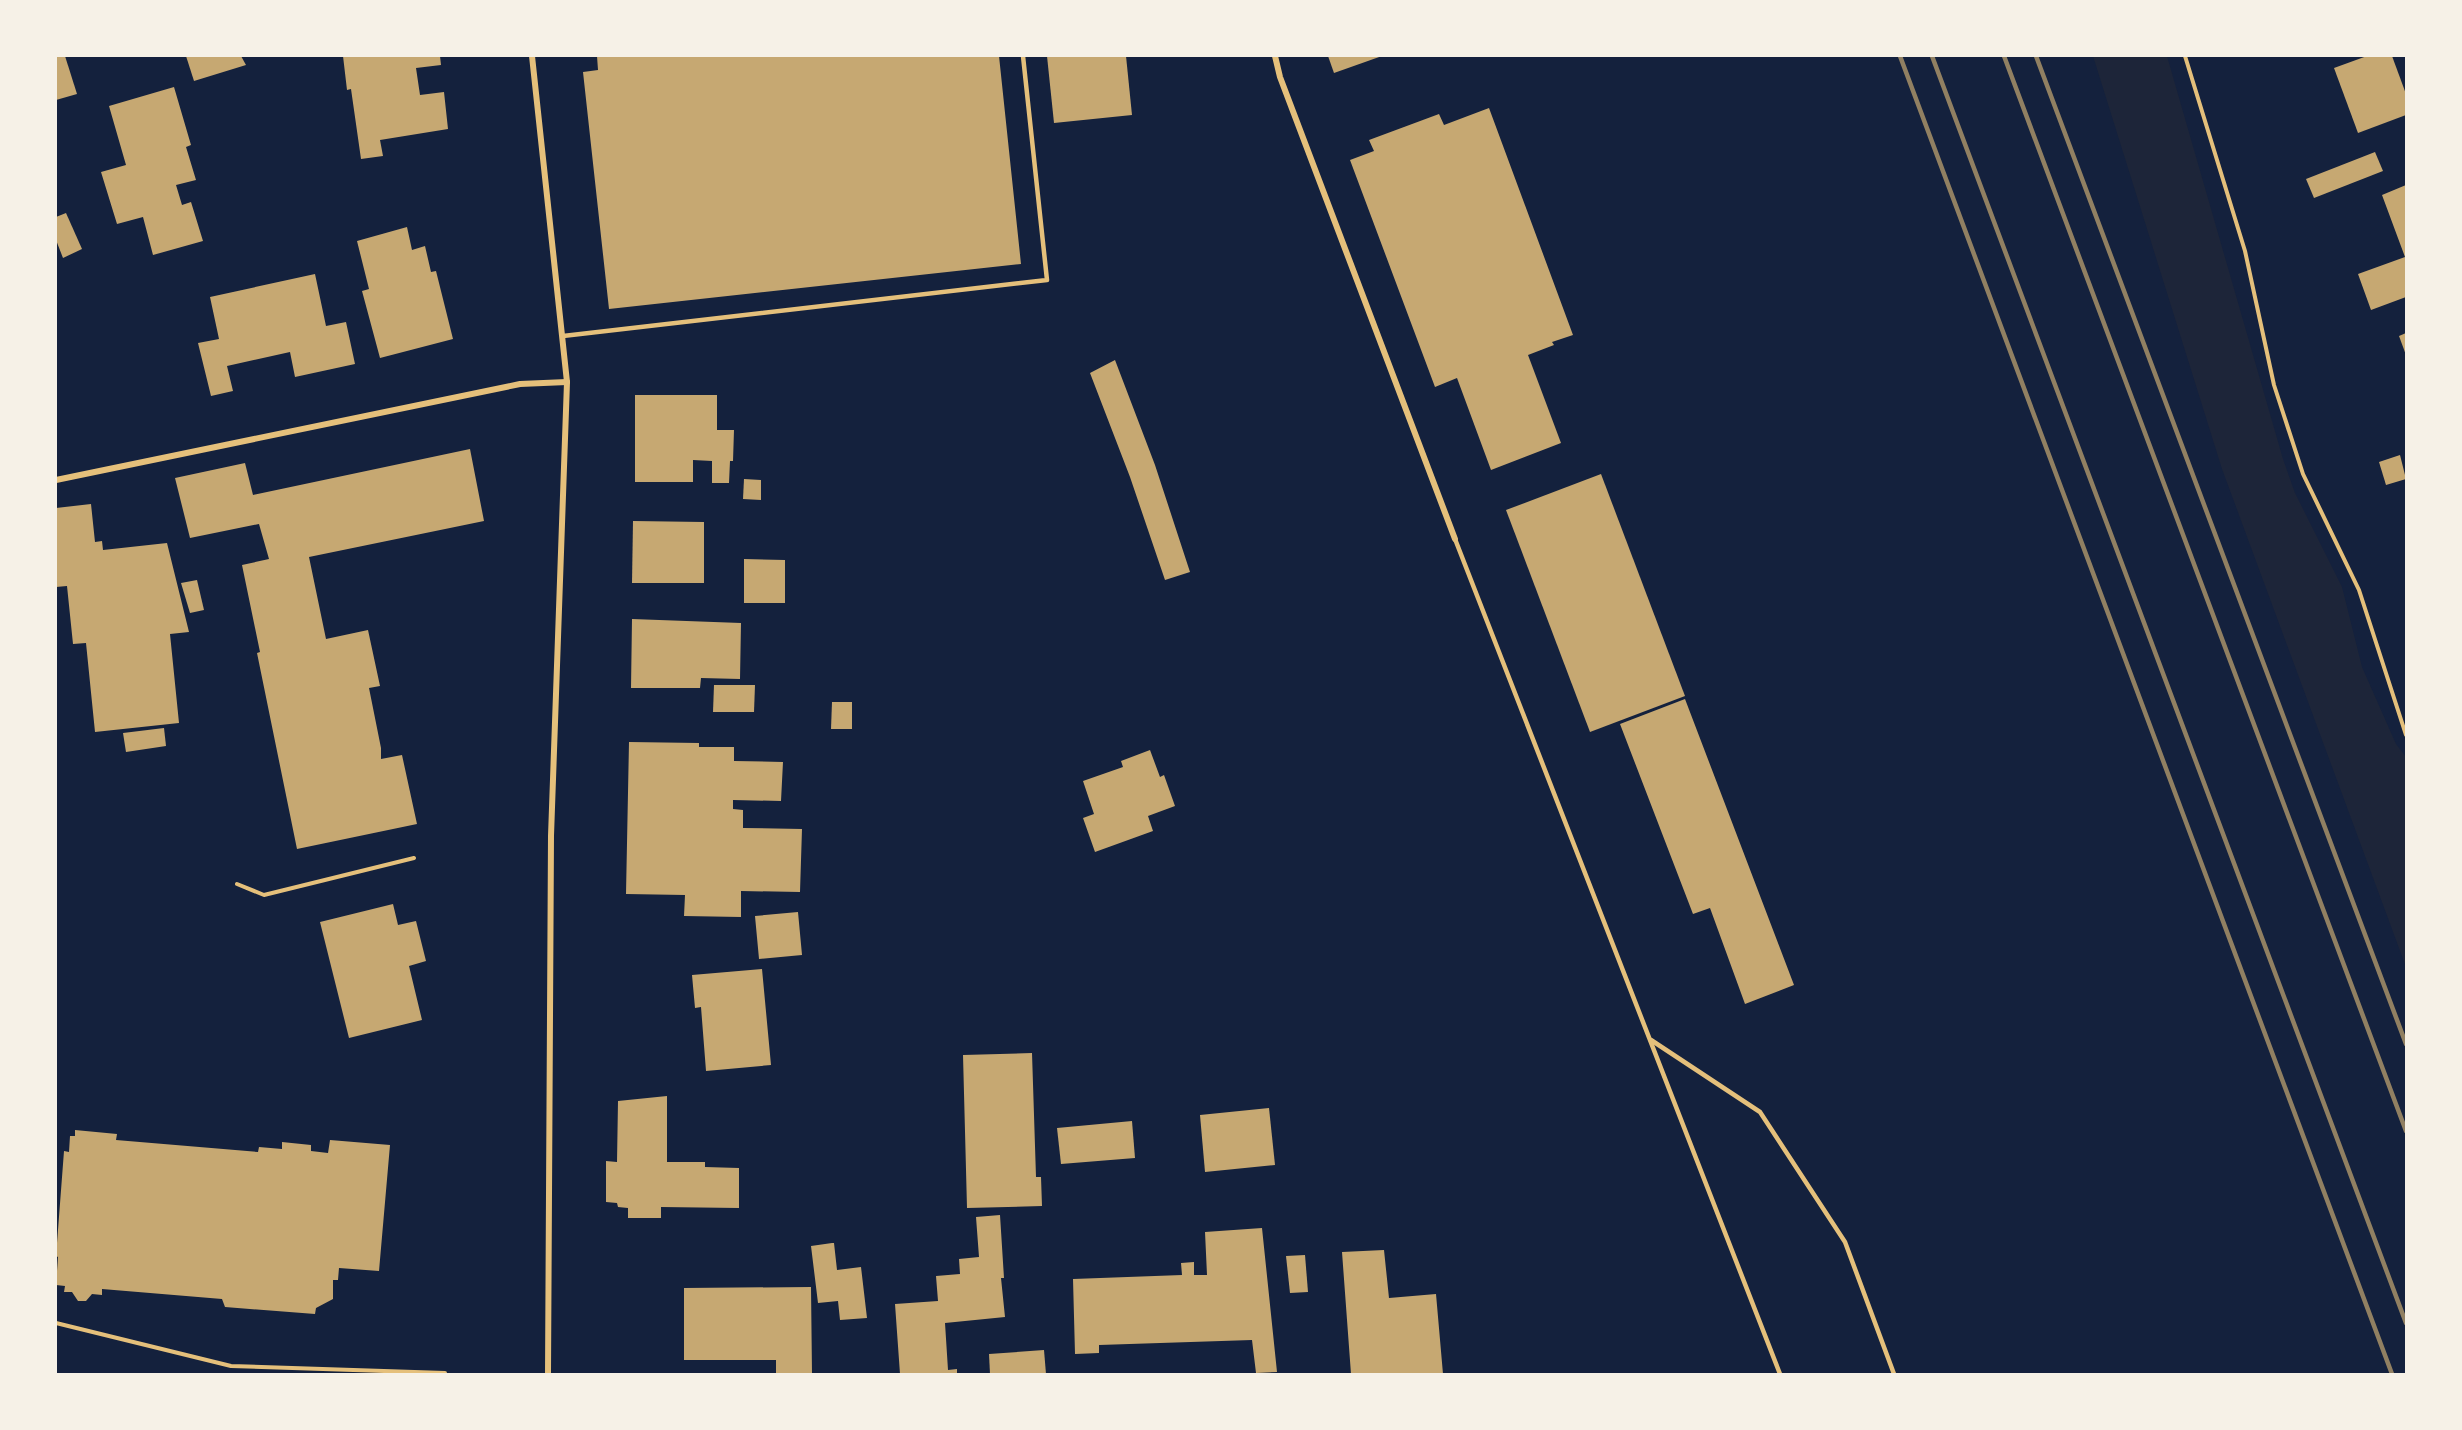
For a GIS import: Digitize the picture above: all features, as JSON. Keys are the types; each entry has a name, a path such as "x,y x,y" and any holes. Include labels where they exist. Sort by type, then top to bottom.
{"street":[{"path":"532,56 567,382 551,836 548,1374"},
{"path":"1275,56 1280,77 1455,539"},
{"path":"56,480 520,384 567,382"}],"lane":[{"path":"562,336 1047,280 1023,56"},
{"path":"1455,539 1652,1040 1780,1374"},
{"path":"1652,1040 1760,1112 1845,1242 1894,1374"}],"path":[{"path":"2185,56 2245,251 2274,385 2303,474 2359,590 2406,735"},
{"path":"237,884 264,895 414,858"},
{"path":"56,1323 231,1366 445,1373"}],"shaded area":[{"path":"2093,56 2167,56 2283,459 2295,493 2342,587 2362,667 2396,744 2406,757 2406,967 2222,469"}],"building":[{"path":"56,56 65,56 77,94 56,100"},
{"path":"186,56 241,56 246,65 194,81"},
{"path":"343,56 440,56 441,65 416,68 420,95 444,92 448,129 380,140 383,156 361,159 351,89 347,90"},
{"path":"597,56 999,56 1021,264 609,309 583,72 598,70"},
{"path":"1047,56 1126,56 1132,115 1054,123"},
{"path":"1328,56 1382,56 1334,73"},
{"path":"2367,56 2392,56 2406,94 2406,115 2358,133 2334,68"},
{"path":"174,87 191,145 186,147 196,180 176,185 182,205 191,202 203,241 153,255 143,217 117,224 101,172 126,165 109,106"},
{"path":"1489,108 1573,335 1552,342 1554,345 1528,355 1561,443 1491,470 1457,378 1435,387 1350,160 1374,151 1369,140 1439,114 1444,125"},
{"path":"2375,152 2383,171 2314,198 2306,179"},
{"path":"2406,185 2406,297 2371,310 2358,274 2405,257 2382,195"},
{"path":"66,213 82,249 63,258 56,240 56,217"},
{"path":"407,227 412,250 425,246 431,272 436,271 453,339 380,358 362,291 369,289 357,241"},
{"path":"315,274 326,326 346,322 355,364 295,377 290,352 227,366 233,391 211,396 198,343 219,339 210,297"},
{"path":"2406,333 2406,355 2399,336"},
{"path":"1115,360 1155,465 1190,572 1165,580 1130,477 1090,373"},
{"path":"635,395 717,395 717,430 734,430 733,461 730,461 729,483 712,483 712,461 693,460 693,482 635,482"},
{"path":"470,449 484,521 309,557 326,639 368,630 380,686 369,688 381,748 381,759 402,755 417,824 297,849 257,653 260,652 242,565 269,559 259,524 190,538 175,478 245,463 253,495"},
{"path":"2400,455 2406,479 2386,485 2379,462"},
{"path":"1601,474 1685,696 1590,732 1506,510"},
{"path":"744,479 761,480 761,500 743,499"},
{"path":"91,504 95,542 102,541 103,550 167,543 189,632 170,634 179,723 95,732 86,643 73,644 67,586 56,587 56,508"},
{"path":"633,521 704,522 704,583 632,583"},
{"path":"744,559 785,560 785,603 744,603"},
{"path":"197,580 204,610 190,613 181,583"},
{"path":"632,619 741,623 740,679 701,678 700,688 631,688"},
{"path":"714,685 755,685 754,712 713,712"},
{"path":"1685,699 1794,985 1745,1004 1710,908 1693,914 1620,724"},
{"path":"832,702 852,702 852,729 831,729"},
{"path":"164,728 166,746 126,752 123,733"},
{"path":"629,742 699,743 699,747 734,747 734,761 783,762 781,801 733,800 733,809 743,810 743,828 802,829 800,892 741,891 741,917 684,916 685,895 626,894"},
{"path":"1150,750 1160,777 1164,775 1175,806 1148,816 1153,831 1095,852 1083,818 1094,814 1083,781 1123,767 1121,761"},
{"path":"393,904 398,925 416,921 426,961 409,966 422,1020 349,1038 320,922"},
{"path":"798,912 802,955 759,959 755,916"},
{"path":"762,969 771,1065 706,1071 701,1007 695,1008 692,975"},
{"path":"1032,1053 1036,1177 1041,1177 1042,1206 967,1208 963,1055"},
{"path":"667,1096 667,1162 705,1162 705,1167 739,1168 739,1208 661,1207 661,1218 628,1218 628,1208 618,1207 617,1203 606,1202 606,1161 617,1162 618,1101"},
{"path":"1269,1108 1275,1165 1205,1172 1200,1115"},
{"path":"1132,1121 1135,1158 1061,1164 1057,1128"},
{"path":"75,1130 117,1134 116,1140 258,1152 259,1147 282,1149 282,1142 311,1145 311,1151 328,1153 330,1140 390,1145 379,1271 339,1268 338,1280 333,1280 333,1299 316,1308 315,1314 225,1307 222,1299 102,1289 102,1295 92,1294 86,1301 78,1301 72,1292 64,1292 65,1286 56,1285 64,1151 69,1152 70,1136 75,1136"},
{"path":"1000,1215 1004,1278 1001,1278 1005,1317 945,1323 948,1370 957,1369 957,1374 900,1374 895,1304 938,1301 936,1276 960,1274 959,1259 979,1257 976,1217"},
{"path":"1262,1228 1277,1372 1256,1373 1252,1340 1099,1345 1099,1353 1075,1354 1073,1279 1182,1275 1181,1263 1194,1262 1194,1275 1207,1275 1205,1232"},
{"path":"834,1243 837,1270 861,1267 867,1318 840,1320 838,1301 818,1303 811,1246"},
{"path":"1384,1250 1389,1298 1436,1294 1443,1374 1351,1374 1342,1252"},
{"path":"1305,1255 1308,1292 1290,1293 1286,1256"},
{"path":"811,1287 812,1374 776,1374 776,1360 684,1360 684,1288"},
{"path":"1044,1350 1046,1374 990,1374 989,1354"}],"railway":[{"path":"1900,56 2392,1374"},
{"path":"1932,56 2406,1323"},
{"path":"2004,56 2406,1131"},
{"path":"2036,56 2406,1044"}]}
